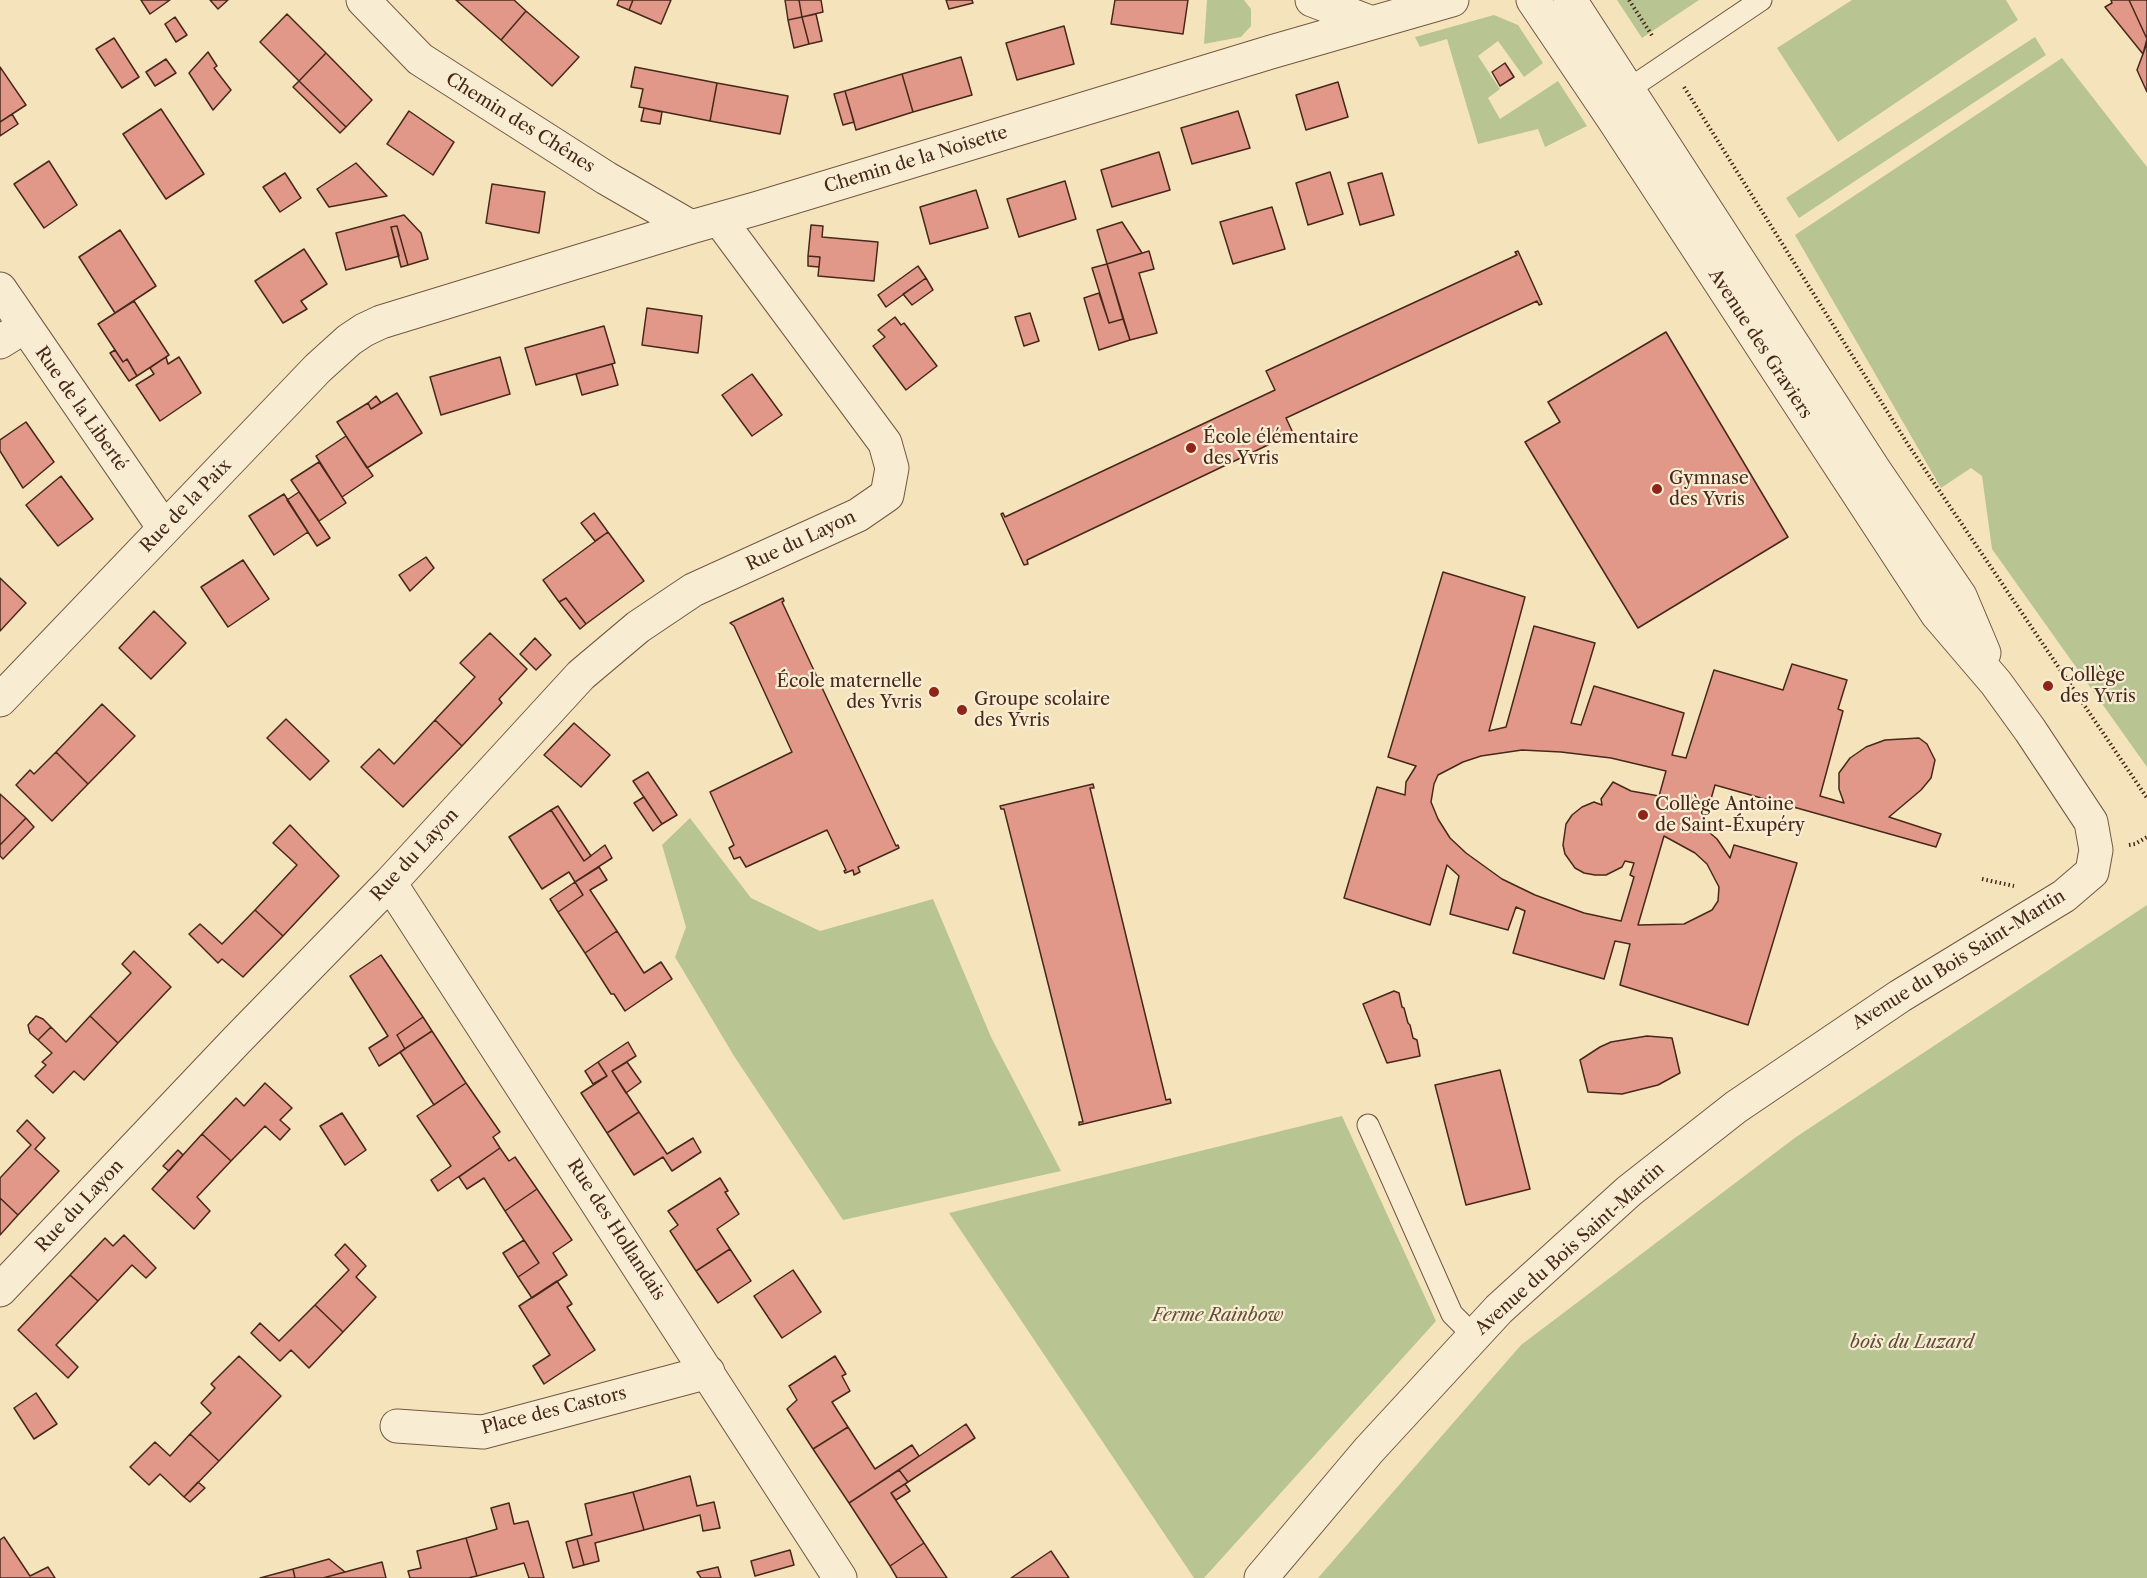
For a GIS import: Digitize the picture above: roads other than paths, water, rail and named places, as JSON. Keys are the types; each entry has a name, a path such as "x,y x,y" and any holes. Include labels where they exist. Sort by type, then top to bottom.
{"street":[{"name":"Chemin des Chênes","path":"363,0 420,59 606,178 705,223 885,443 892,468 887,495"},
{"path":"1312,0 1372,23"},
{"name":"Chemin de la Noisette","path":"381,322 1270,52 1452,0"},
{"name":"Avenue des Graviers","path":"1533,0 1617,97 1960,596 1996,683 2091,822 2096,850"},
{"name":"Avenue des Graviers","path":"1570,0 1617,97"},
{"name":"Rue de la Liberté","path":"0,289 12,334 164,528"},
{"name":"Rue de la Paix","path":"0,700 318,368 350,340 381,322"},
{"name":"Rue du Layon","path":"0,1290 390,883 580,675 638,627 693,590 858,515 887,495"},
{"name":"Avenue du Bois Saint-Martin","path":"1261,1578 1368,1450 1499,1309 1629,1191 1736,1107 1900,996 2064,896 2092,872 2096,850"},
{"name":"Rue des Hollandais","path":"390,883 840,1578"},
{"name":"Place des Castors","path":"397,1426 483,1432 708,1372"}],"lane":[{"path":"1617,97 1761,0"},
{"path":"1368,1125 1452,1314 1474,1336"}],"place":[{"name":"École élémentaire des Yvris","path":"1191,448"},
{"name":"Gymnase des Yvris","path":"1657,489"},
{"name":"Collège des Yvris","path":"2048,686"},
{"name":"École maternelle des Yvris","path":"934,692"},
{"name":"Groupe scolaire des Yvris","path":"962,710"},
{"name":"Collège Antoine de Saint-Éxupéry","path":"1643,815"}],"park label":[{"name":"Ferme Rainbow","path":"1218,1316"},
{"name":"bois du Luzard","path":"1912,1343"}]}
